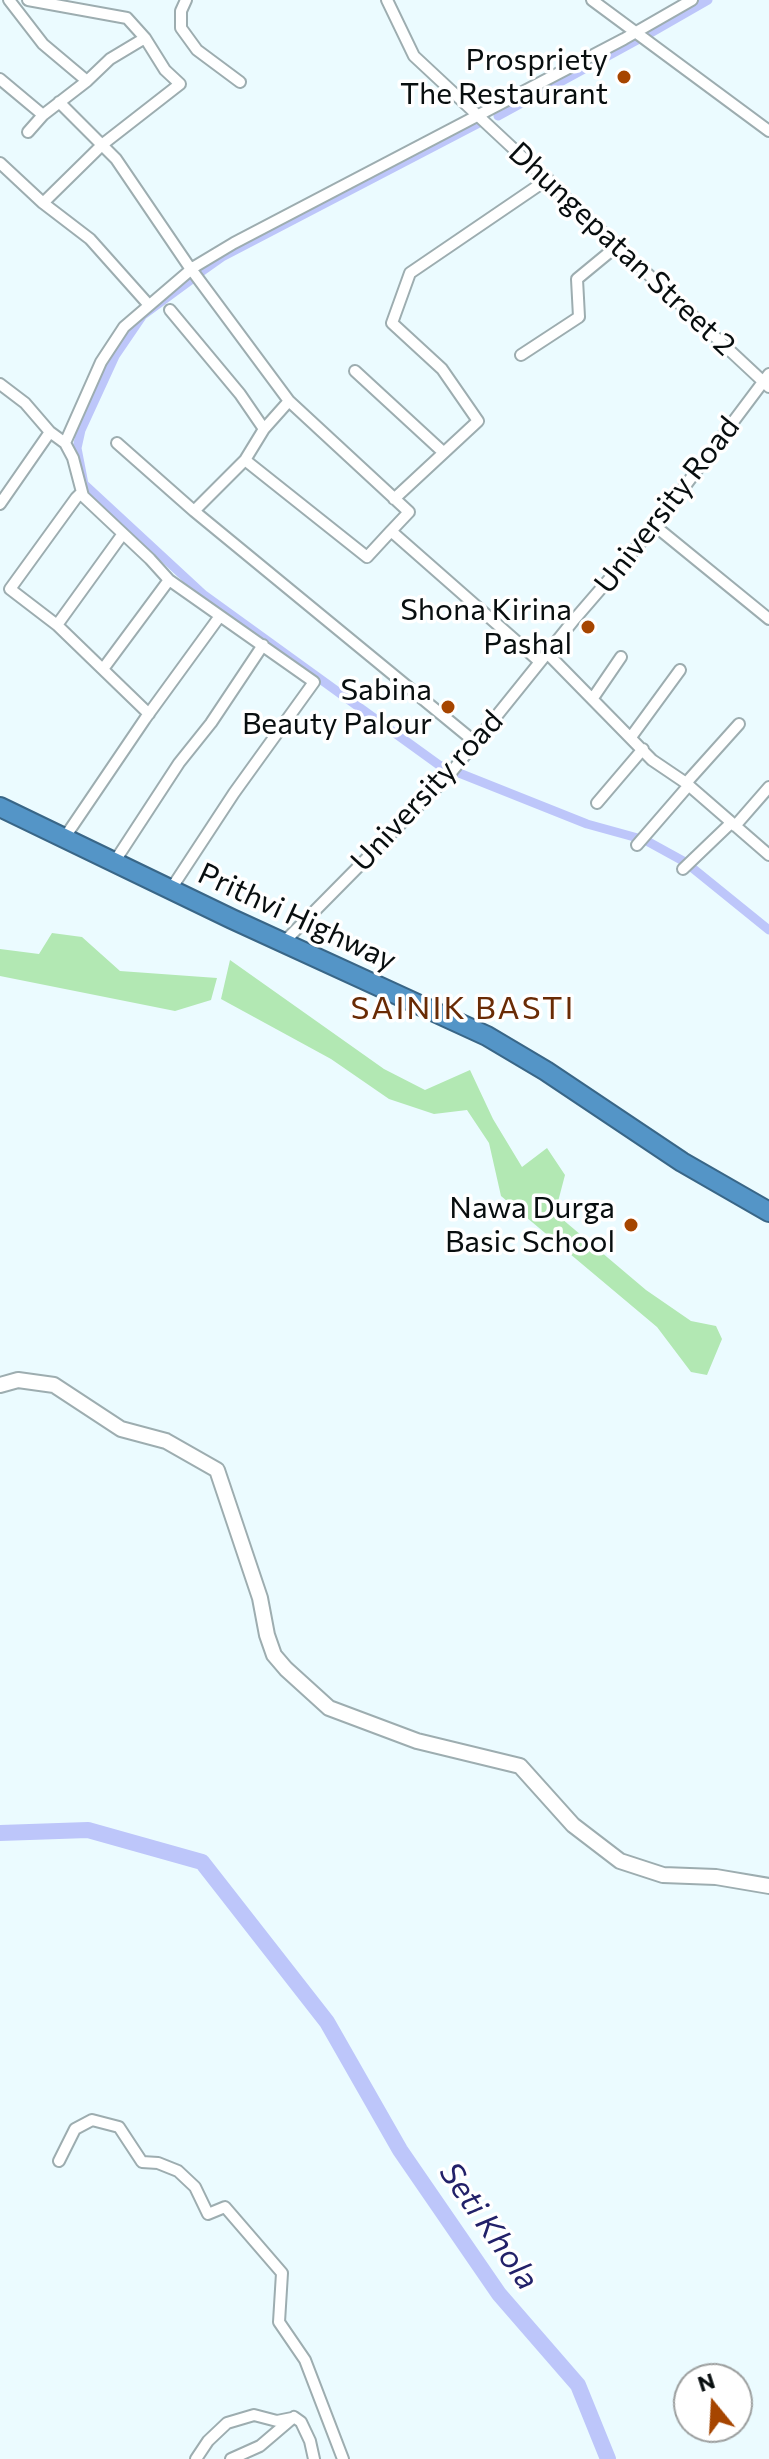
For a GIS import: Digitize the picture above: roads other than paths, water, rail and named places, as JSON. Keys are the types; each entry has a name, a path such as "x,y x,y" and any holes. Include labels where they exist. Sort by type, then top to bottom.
{"highway":[{"name":"Prithvi Highway","path":"0,807 487,1036 546,1071 682,1162 769,1212"}],"street":[{"path":"8,0 43,44 87,81"},
{"path":"28,0 127,18 180,84 103,144 43,203"},
{"path":"186,0 181,11 181,28 197,50 240,82"},
{"name":"Dhungepatan Street 2","path":"387,0 414,56 767,381"},
{"path":"592,0 638,31 645,40 769,131"},
{"path":"65,443 101,362 124,327 192,270 234,243 692,0"},
{"path":"28,132 43,115 110,59 145,38"},
{"path":"0,79 43,115"},
{"path":"59,102 116,159 192,270 289,401 409,512 367,557 245,460"},
{"path":"0,163 43,203 90,239 148,304"},
{"path":"394,499 478,421 442,369 392,323 410,273 548,179"},
{"path":"521,355 579,317 577,279 617,246"},
{"path":"170,310 240,394 264,429"},
{"path":"355,371 443,452"},
{"name":"University Road","path":"563,634 655,526 767,381"},
{"path":"0,401 4,387 25,403 50,432 65,443 73,458 83,496 169,580 314,682 234,793 171,889"},
{"path":"194,511 245,460 264,429 289,401"},
{"path":"0,504 50,432"},
{"path":"117,443 194,511 475,742"},
{"path":"83,496 76,498 10,589 57,625 149,714"},
{"path":"655,526 769,619"},
{"path":"391,531 593,698 652,760 687,784 769,855"},
{"path":"57,625 122,535"},
{"path":"103,669 169,580"},
{"path":"65,837 220,616"},
{"name":"University road","path":"284,942 449,775 563,634"},
{"path":"115,861 179,763 211,723 263,645"},
{"path":"593,698 621,657"},
{"path":"631,737 680,670"},
{"path":"637,845 739,724"},
{"path":"597,803 643,749"},
{"path":"683,869 769,787"},
{"path":"0,1385 18,1380 54,1385 121,1429 166,1441 217,1470 260,1598 274,1655 329,1708 417,1741 520,1766 573,1825 620,1861 663,1875 716,1877 769,1886"},
{"path":"59,2161 75,2129 92,2120 119,2127 142,2162 158,2163 178,2171 195,2187 208,2214 225,2207 282,2273 279,2322 305,2360 343,2459"},
{"path":"196,2459 208,2441 227,2423 254,2415 277,2421 294,2417 301,2422 314,2459"},
{"path":"231,2459 260,2446 294,2417"}],"waterway":[{"path":"647,35 708,0"},
{"path":"498,116 639,39"},
{"path":"198,274 222,257 481,122"},
{"path":"192,279 143,315 115,356 81,430 77,448 84,484 204,595 439,765 587,824 645,840 685,862 769,930"},
{"name":"Seti Khola","path":"0,1833 88,1830 202,1862 327,2022 400,2150 499,2294 578,2385 608,2459"}],"place":[{"name":"Prospriety The Restaurant","path":"624,77"},
{"name":"Shona Kirina Pashal","path":"588,627"},
{"name":"Sabina Beauty Palour","path":"448,707"},
{"name":"Nawa Durga Basic School","path":"631,1225"}],"district":[{"name":"SAINIK BASTI","path":"463,1008"}]}
